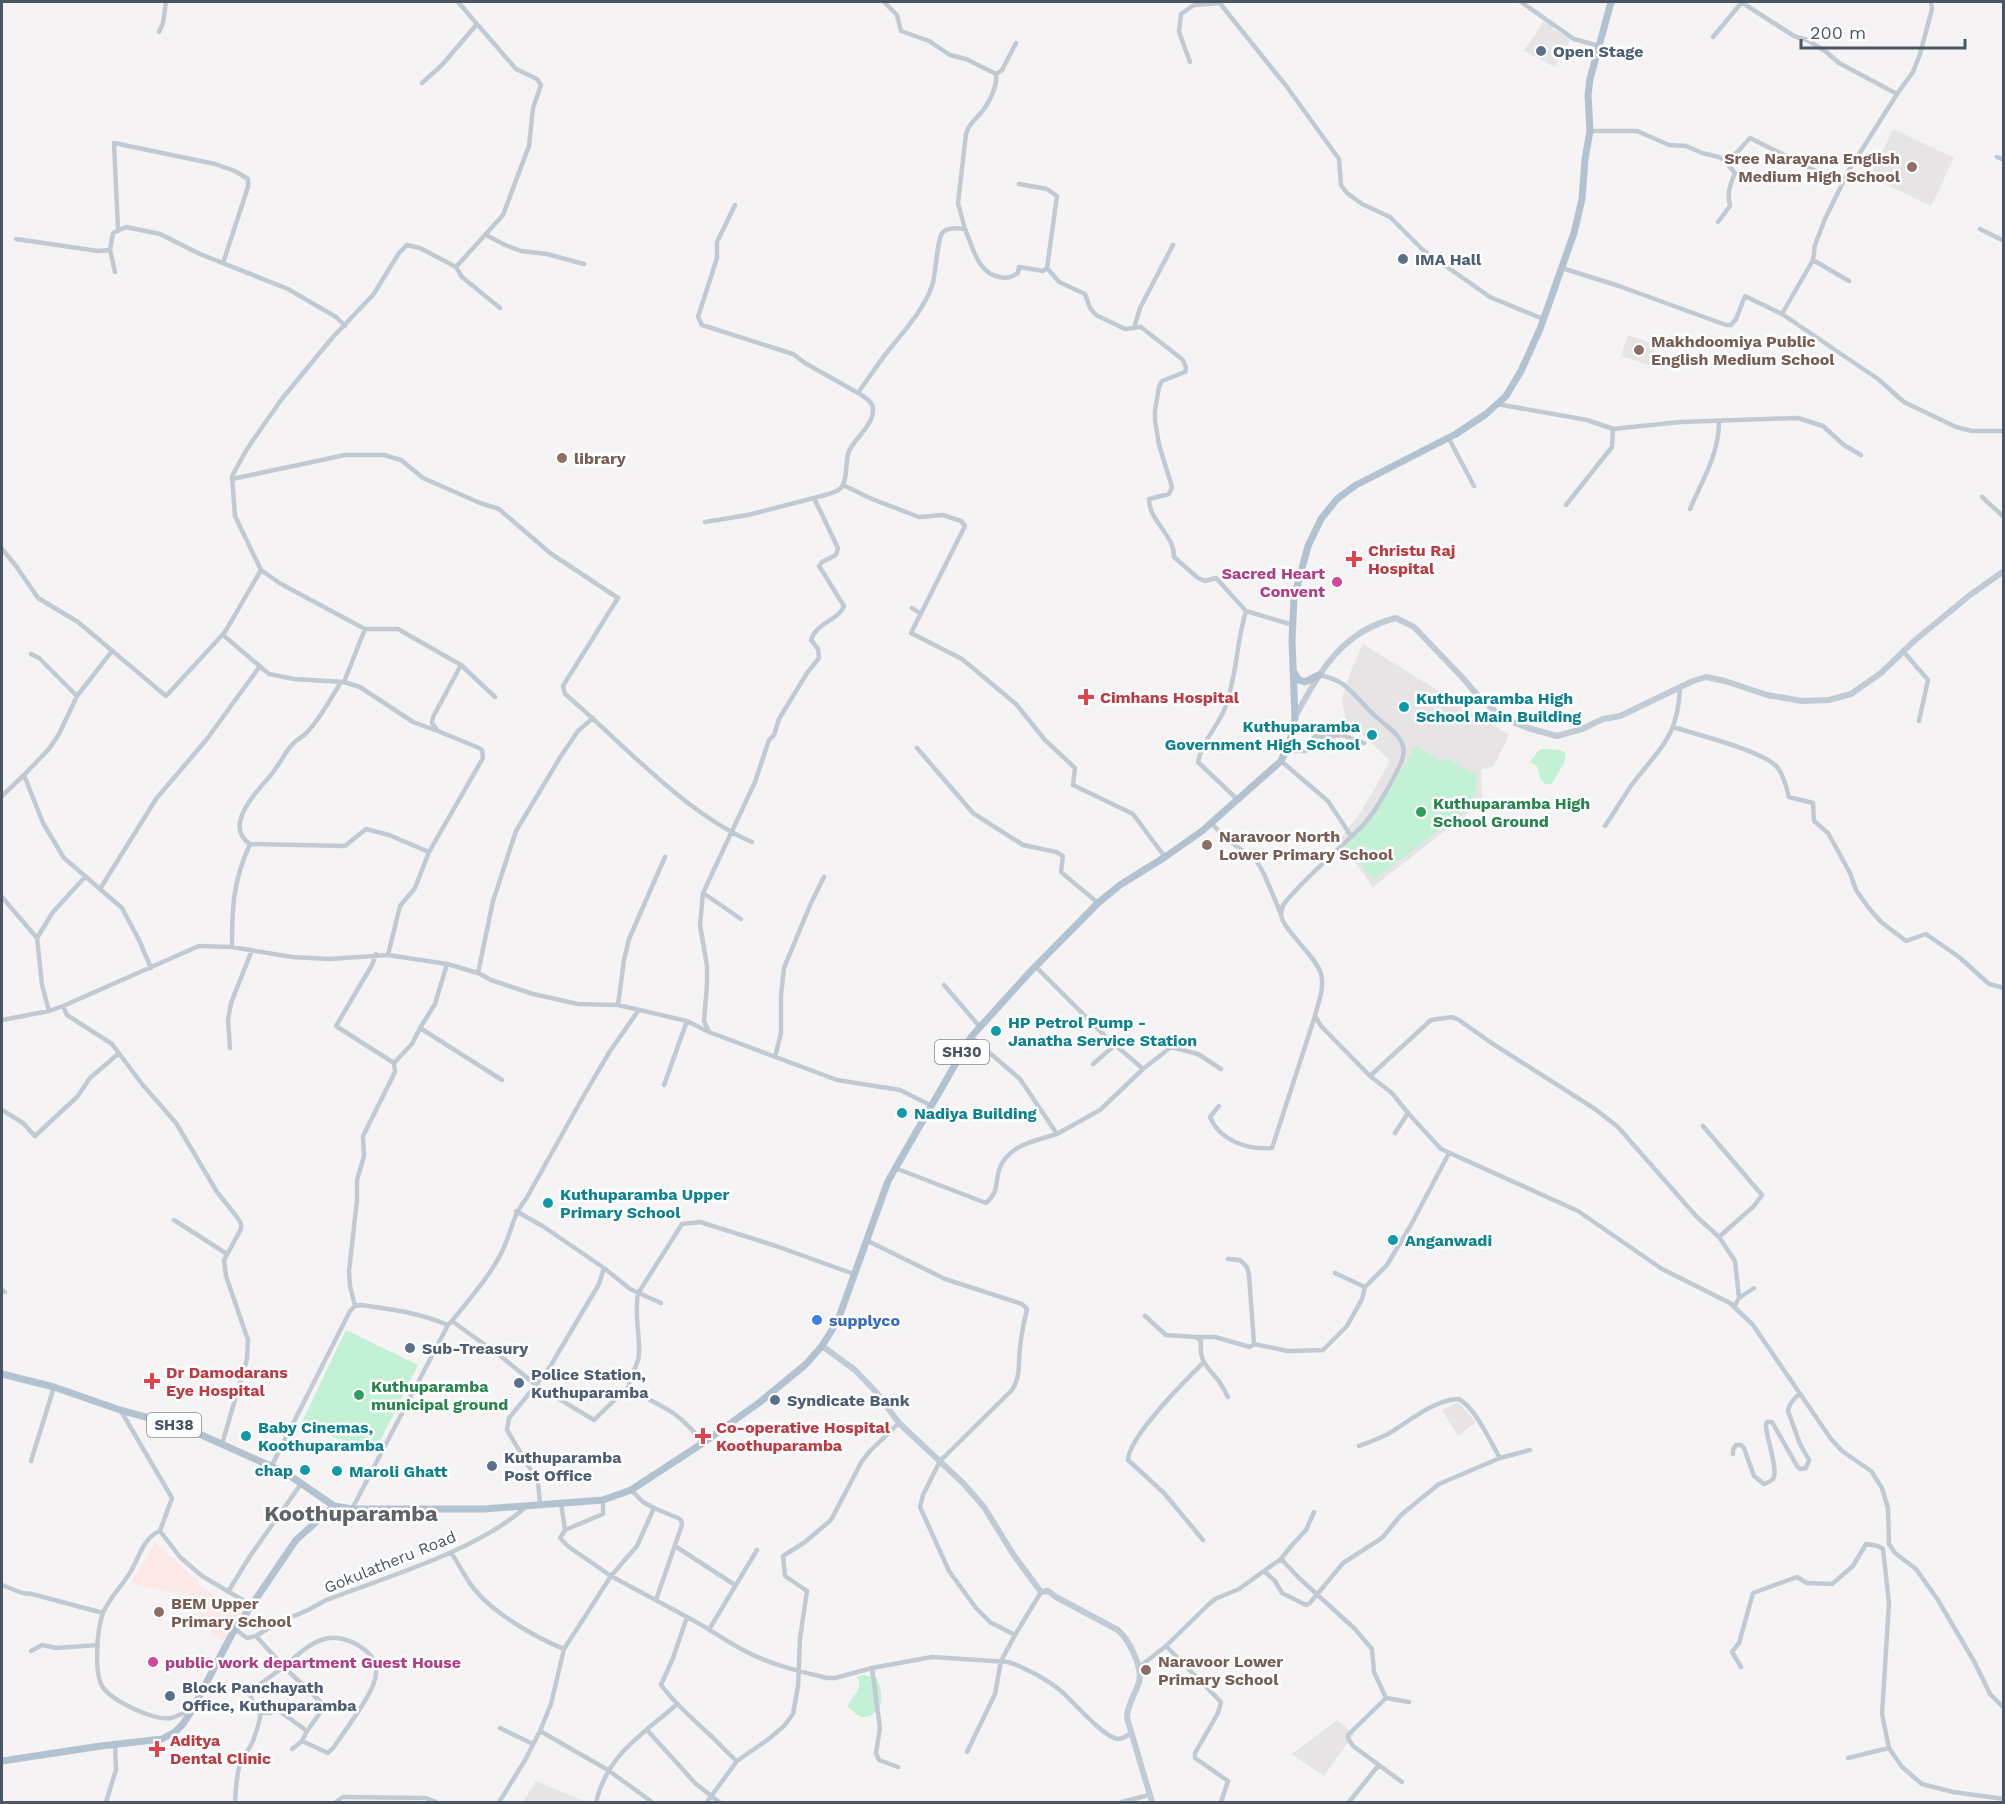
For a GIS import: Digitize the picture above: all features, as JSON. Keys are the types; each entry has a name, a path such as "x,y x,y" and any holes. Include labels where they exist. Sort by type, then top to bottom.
{"main road":[{"name":"SH30","path":"334,1506 352,1509 461,1509 603,1500 632,1490 703,1443 783,1384 822,1346 838,1320 888,1181 971,1037 1035,966 1098,903 1120,885 1165,857 1211,823 1281,761 1290,741 1295,718 1292,669 1294,598 1308,546 1320,519 1337,499 1356,485 1448,438 1486,414 1506,396 1521,371 1543,319 1574,233 1582,199 1590,131 1588,95 1590,79 1611,2"},
{"path":"1295,718 1319,675 1335,653 1375,623 1396,618 1414,627 1480,698 1503,718 1528,729 1557,736 1582,729 1603,719 1620,716 1706,677 1767,695 1802,701 1830,700 1851,694 1881,673 1903,651 1970,595 2004,571"},
{"path":"1292,669 1296,677 1302,681 1308,682 1319,675"},
{"path":"1293,684 1303,691 1311,688"},
{"path":"822,1346 855,1370 876,1392 899,1423 963,1483 984,1507 1013,1554 1041,1592 1048,1591 1118,1630 1130,1645 1140,1675 1127,1709 1130,1734 1152,1803"},
{"name":"SH38","path":"2,1374 54,1387 120,1410 186,1428 272,1465 334,1506"},
{"path":"2,1761 166,1738 179,1729 192,1710 236,1629 296,1540 334,1506"}],"street":[{"path":"159,32 163,23 166,2"},
{"path":"456,267 503,215 529,146 533,108 541,85 537,80 516,69 458,2"},
{"path":"884,2 897,15 901,31 929,41 950,55 966,59 996,74"},
{"path":"1190,63 1179,32 1181,14 1194,5 1220,2 1287,87 1339,159 1341,185 1347,193 1362,204 1390,217 1423,250 1490,297 1543,319"},
{"path":"1521,2 1574,39 1599,46"},
{"path":"1713,37 1741,2 1794,36 1807,40 1825,51 1839,63 1897,94"},
{"path":"1782,314 1813,260 1815,245 1842,184 1913,72 1932,9 1931,2"},
{"path":"422,83 442,65 477,24"},
{"path":"996,74 1002,70 1016,44"},
{"path":"996,74 997,81 988,101 981,113 968,126 958,203 965,229 983,268 998,277 1014,276 1018,273 1019,267 1043,271 1047,268"},
{"path":"1590,131 1637,132 1674,146 1686,146 1725,161 1735,173 1729,186 1730,206 1718,222"},
{"path":"1725,161 1733,159 1750,138 1842,184"},
{"path":"118,230 114,142 215,164 235,171 248,179 248,187 223,264"},
{"path":"1997,157 2004,160"},
{"path":"1019,184 1047,189 1057,195 1047,268 1059,282 1085,294 1090,308 1096,315 1125,329 1140,326 1151,337 1180,356 1186,368 1185,372 1162,381 1160,387 1155,420 1159,445 1172,487 1169,494 1149,499 1151,513 1175,549 1174,557 1198,578 1205,581 1216,578 1246,611 1293,625"},
{"path":"705,522 814,498 839,489 843,485 850,448 857,441 874,412 873,406 858,393 793,354 702,325 698,317 717,258 717,242 735,205"},
{"path":"115,272 110,250 113,233 126,227 160,234 223,264 288,289 336,317 345,326"},
{"path":"858,393 921,310 932,287 940,237 943,232 954,228 965,229"},
{"path":"954,228 969,239"},
{"path":"1980,230 2004,241"},
{"path":"486,235 521,251 547,254 584,264"},
{"path":"16,239 82,249 110,250"},
{"path":"495,697 461,665 398,630 365,629 281,584 261,570 235,516 232,479 247,449 281,400 373,295 399,253 407,245 420,248 456,267 462,277 500,308"},
{"path":"1134,328 1140,308 1173,245"},
{"path":"1813,260 1849,281"},
{"path":"1562,268 1726,325 1731,325 1737,319 1745,296 1782,314 1878,379 1904,402 1956,427 1972,431 2004,431"},
{"path":"1497,404 1587,420 1613,429 1680,422 1798,418 1823,426 1844,445 1861,455"},
{"path":"1690,509 1719,439 1719,422"},
{"path":"1566,505 1612,447 1613,429"},
{"path":"1448,438 1474,486"},
{"path":"232,479 345,455 384,456 401,460 423,478 499,509 550,553 618,598 563,686 565,694 689,804 731,833 752,842"},
{"path":"843,485 919,517 942,515 962,521 965,526 911,633 962,659 1016,704 1045,740 1075,768 1073,785 1133,814 1165,857"},
{"path":"1982,496 2004,517"},
{"path":"710,1032 704,1021 707,985 700,924 703,893 755,782 779,719 807,673 819,658 818,649 811,640 812,636 815,630 840,613 844,606 819,566 836,555 838,548 814,498"},
{"path":"2,549 38,598 78,622 166,696 223,635 261,570"},
{"path":"912,608 921,614"},
{"path":"1238,800 1198,762 1200,751 1224,710 1232,684 1240,630 1246,611"},
{"path":"365,629 342,682 312,727 290,749 259,787 243,812 240,822 241,834 250,844 345,846 366,829 389,835 429,852"},
{"path":"223,635 269,674 294,679 342,682 360,687 413,722 479,748 484,754 429,852 415,888 400,906 388,955"},
{"path":"2,796 50,749 77,696 112,651"},
{"path":"1903,651 1928,680 1919,721"},
{"path":"31,654 39,658 77,696"},
{"path":"438,731 432,723 433,717 461,665"},
{"path":"100,889 156,799 207,740 260,666"},
{"path":"1281,914 1283,905 1290,897 1365,822 1380,802 1404,755 1402,742 1394,732 1344,684 1335,678 1319,675"},
{"path":"1605,826 1632,785 1660,752 1678,712 1680,687"},
{"path":"478,973 493,901 516,831 578,731 593,718"},
{"path":"1673,727 1725,742 1771,761 1777,766 1789,797 1813,803 1814,821 1828,833 1850,873 1856,890 1881,922 1906,941 1923,934 1930,936 1959,957 1982,979 1995,987 2004,988"},
{"path":"1285,751 1305,751 1314,736 1342,735 1364,743"},
{"path":"917,748 973,813 1023,845 1056,852 1063,856 1061,872 1098,903"},
{"path":"1281,761 1328,801 1351,836"},
{"path":"24,775 43,823 63,858 122,908 151,968"},
{"path":"1211,823 1229,841 1256,860 1284,922 1321,972 1322,984 1315,1016 1272,1148 1255,1149 1224,1136 1214,1126 1210,1117 1219,1106"},
{"path":"232,948 233,894 250,844"},
{"path":"618,1005 629,939 665,857"},
{"path":"37,938 52,912 85,877"},
{"path":"775,1057 781,1033 784,968 824,877"},
{"path":"703,893 741,919"},
{"path":"2,897 37,938 42,985 49,1011"},
{"path":"2,1020 63,1006 199,946 252,950 292,957 388,955 447,964 478,973 490,980 555,999 578,1004 618,1005 687,1021 710,1032 837,1080 900,1090 930,1106"},
{"path":"230,1048 228,1020 231,1003 252,950"},
{"path":"376,954 372,965 336,1026 394,1063"},
{"path":"355,1306 350,1286 350,1271 357,1179 364,1156 363,1136 395,1072 394,1063 412,1044 435,1004 447,964"},
{"path":"1035,966 1115,1045 1143,1069"},
{"path":"944,985 980,1027"},
{"path":"63,1006 67,1015 112,1044 142,1084 176,1123 217,1191 241,1224 241,1229 224,1260 226,1276 248,1341 247,1359 222,1444"},
{"path":"352,1509 450,1323 485,1279 505,1245 516,1211 526,1198 610,1052 638,1011"},
{"path":"1315,1016 1321,1026 1370,1076 1392,1093 1441,1149 1578,1211 1662,1269 1730,1303 1753,1325 1831,1439 1842,1451 1870,1471 1882,1488 1888,1508 1889,1544 1916,1569 1938,1600 1975,1663 1990,1694 2004,1708"},
{"path":"1370,1076 1431,1020 1452,1017 1459,1020 1595,1109 1618,1127 1696,1216 1719,1237 1735,1261 1739,1298"},
{"path":"664,1085 687,1021"},
{"path":"420,1028 502,1080"},
{"path":"971,1037 1020,1079 1057,1134"},
{"path":"1093,1064 1115,1045"},
{"path":"895,1168 986,1203 993,1198 997,1188 999,1170 1006,1156 1015,1148 1057,1134 1100,1110 1143,1069 1171,1047 1198,1054 1221,1069"},
{"path":"2,1111 23,1123 35,1136 77,1097 90,1078 118,1054"},
{"path":"1395,1133 1408,1113"},
{"path":"1703,1126 1762,1195 1754,1206 1719,1237"},
{"path":"1145,1316 1166,1335 1215,1337 1250,1347 1254,1344 1288,1351 1323,1350 1347,1326 1362,1299 1365,1287 1387,1265 1449,1153"},
{"path":"516,1211 544,1227 639,1292 661,1303"},
{"path":"174,1220 227,1254"},
{"path":"272,1465 350,1311 355,1306 406,1311 450,1323 495,1351 536,1385 594,1420 629,1386 639,1356 636,1322 639,1292 682,1224 700,1222 854,1274"},
{"path":"866,1240 945,1279 1022,1304 1027,1310 1020,1344 1017,1383 940,1461 923,1495 920,1507 950,1571 976,1608 990,1622 1015,1635"},
{"path":"1228,1259 1240,1260 1249,1275 1254,1344"},
{"path":"540,1504 538,1482 507,1430 509,1418 551,1365 599,1284 603,1268"},
{"path":"1335,1273 1365,1287"},
{"path":"1734,1307 1739,1298 1754,1288"},
{"path":"1196,1337 1201,1341 1200,1352 1203,1363 1220,1382 1228,1397"},
{"path":"1203,1363 1172,1392 1135,1441 1128,1455 1128,1460 1164,1493 1203,1540"},
{"path":"629,1386 635,1392 674,1414 693,1430 703,1443"},
{"path":"31,1461 54,1387"},
{"path":"1733,1454 1736,1445 1741,1445 1754,1476 1764,1484 1770,1482 1775,1471 1766,1425 1767,1422 1772,1422 1797,1466 1800,1469 1806,1468 1809,1460 1800,1444 1788,1411 1788,1406 1797,1395 1802,1396"},
{"path":"1359,1446 1386,1434 1425,1411 1449,1400 1459,1399 1473,1413 1500,1458"},
{"path":"120,1410 172,1498 160,1531 148,1539 103,1613 97,1657 101,1681 103,1688 117,1700 161,1717 170,1718 192,1710"},
{"path":"706,1803 737,1761 770,1738 784,1726 793,1714 807,1591 785,1576 783,1556 805,1542 831,1520 862,1461 899,1423"},
{"path":"1264,1571 1275,1581 1282,1593 1306,1605 1343,1563 1382,1538 1401,1515 1439,1484 1500,1458 1530,1450"},
{"path":"228,1592 300,1484"},
{"path":"632,1490 643,1502 681,1520 682,1525 656,1600"},
{"path":"603,1500 603,1514 565,1530 560,1538 569,1547 611,1576 710,1629 743,1651 799,1671 835,1678 872,1668 932,1657 1000,1661 1020,1665 1060,1690 1086,1717 1112,1737 1122,1738 1130,1734"},
{"path":"561,1503 565,1530"},
{"name":"Gokulatheru Road","path":"256,1636 275,1624 326,1600 451,1552 513,1520 529,1505"},
{"path":"499,1803 540,1731 551,1704 564,1649 611,1576 637,1546 654,1508"},
{"path":"1138,1668 1166,1646 1215,1599 1239,1588 1281,1560 1306,1530 1314,1512"},
{"path":"160,1531 180,1557 202,1576 251,1605"},
{"path":"1741,1667 1732,1652 1739,1643 1753,1593 1797,1577 1807,1583 1832,1584 1853,1566 1866,1544 1883,1549"},
{"path":"1883,1549 1889,1544"},
{"path":"675,1546 735,1585"},
{"path":"1883,1549 1889,1603 1882,1714 1889,1748 1902,1767 1922,1784 1953,1792 2004,1799"},
{"path":"710,1629 756,1550"},
{"path":"451,1552 471,1585 490,1605 535,1635 564,1649"},
{"path":"1281,1560 1354,1628 1372,1649 1374,1672 1386,1698"},
{"path":"2,1585 22,1593 103,1613"},
{"path":"967,1752 995,1694 1000,1661 1041,1592"},
{"path":"687,1617 661,1684 676,1705 737,1761"},
{"path":"236,1629 248,1638 256,1636 284,1667 325,1706 302,1741 292,1749"},
{"path":"235,1803 238,1769 244,1755 252,1745 260,1713 251,1698 251,1693 316,1642 336,1636 361,1647 370,1654 376,1664 374,1684 328,1753 302,1741"},
{"path":"31,1651 42,1645 57,1648 98,1645"},
{"path":"1166,1646 1221,1702 1218,1713 1195,1754 1199,1762 1228,1781 1221,1803"},
{"path":"872,1668 880,1728 876,1754 879,1760 897,1767"},
{"path":"1386,1698 1410,1702"},
{"path":"1386,1698 1348,1735 1353,1746 1402,1782"},
{"path":"596,1803 599,1790 616,1758 676,1705"},
{"path":"260,1713 278,1710 307,1731"},
{"path":"500,1728 533,1744"},
{"path":"647,1730 696,1784 719,1803"},
{"path":"540,1731 608,1770 652,1803"},
{"path":"106,1803 116,1770 116,1744"},
{"path":"1848,1758 1889,1748"},
{"path":"1349,1803 1378,1766"},
{"path":"1122,1803 1149,1795"},
{"path":"336,1803 343,1797 425,1800 436,1803"}],"shaded area":[{"path":"1544,21 1571,39 1555,67 1524,51"},
{"name":"Sree Narayana English Medium High School","path":"1893,129 1954,158 1931,206 1870,177"},
{"name":"Makhdoomiya Public English Medium School","path":"1628,335 1657,345 1649,365 1621,356"},
{"path":"1363,644 1509,735 1493,767 1481,769 1482,802 1373,887 1339,840 1361,812 1390,761 1345,718 1342,698"},
{"path":"1458,1402 1476,1422 1458,1436 1442,1410"},
{"path":"155,1543 199,1582 199,1586 243,1611 223,1640 212,1633 188,1594 130,1584"},
{"path":"1337,1720 1354,1734 1324,1776 1292,1754"},
{"path":"536,1781 584,1801 584,1802 523,1802"}],"green space":[{"name":"Kuthuparamba High School Ground","path":"1416,746 1442,762 1445,758 1477,775 1474,804 1373,880 1346,846 1372,819"},
{"path":"1542,749 1560,750 1566,753 1564,763 1552,784 1545,784 1541,780 1537,766 1530,762"},
{"name":"Kuthuparamba municipal ground","path":"346,1330 418,1365 375,1451 300,1426"},
{"path":"863,1675 877,1678 881,1696 878,1709 866,1717 859,1716 848,1707 858,1689 857,1677"}],"place":[{"name":"Open Stage","path":"1541,51"},
{"name":"Sree Narayana English Medium High School","path":"1912,167"},
{"name":"IMA Hall","path":"1403,259"},
{"name":"Makhdoomiya Public English Medium School","path":"1639,350"},
{"name":"library","path":"562,458"},
{"name":"Christu Raj Hospital","path":"1354,559"},
{"name":"Sacred Heart Convent","path":"1337,582"},
{"name":"Cimhans Hospital","path":"1086,697"},
{"name":"Kuthuparamba High School Main Building","path":"1404,707"},
{"name":"Kuthuparamba Government High School","path":"1372,735"},
{"name":"Kuthuparamba High School Ground","path":"1421,812"},
{"name":"Naravoor North Lower Primary School","path":"1207,845"},
{"name":"HP Petrol Pump - Janatha Service Station","path":"996,1031"},
{"name":"Nadiya Building","path":"902,1113"},
{"name":"Kuthuparamba Upper Primary School","path":"548,1203"},
{"name":"Anganwadi","path":"1393,1240"},
{"name":"supplyco","path":"817,1320"},
{"name":"Sub-Treasury","path":"410,1348"},
{"name":"Dr Damodarans Eye Hospital","path":"152,1381"},
{"name":"Police Station, Kuthuparamba","path":"519,1383"},
{"name":"Kuthuparamba municipal ground","path":"359,1395"},
{"name":"Syndicate Bank","path":"775,1400"},
{"name":"Baby Cinemas, Koothuparamba","path":"246,1436"},
{"name":"Co-operative Hospital Koothuparamba","path":"703,1436"},
{"name":"Kuthuparamba Post Office","path":"492,1466"},
{"name":"chap","path":"305,1470"},
{"name":"Maroli Ghatt","path":"337,1471"},
{"name":"BEM Upper Primary School","path":"159,1612"},
{"name":"public work department Guest House","path":"153,1662"},
{"name":"Naravoor Lower Primary School","path":"1146,1670"},
{"name":"Block Panchayath Office, Kuthuparamba","path":"170,1696"},
{"name":"Aditya Dental Clinic","path":"157,1749"}],"district":[{"name":"Koothuparamba","path":"351,1513"}]}
